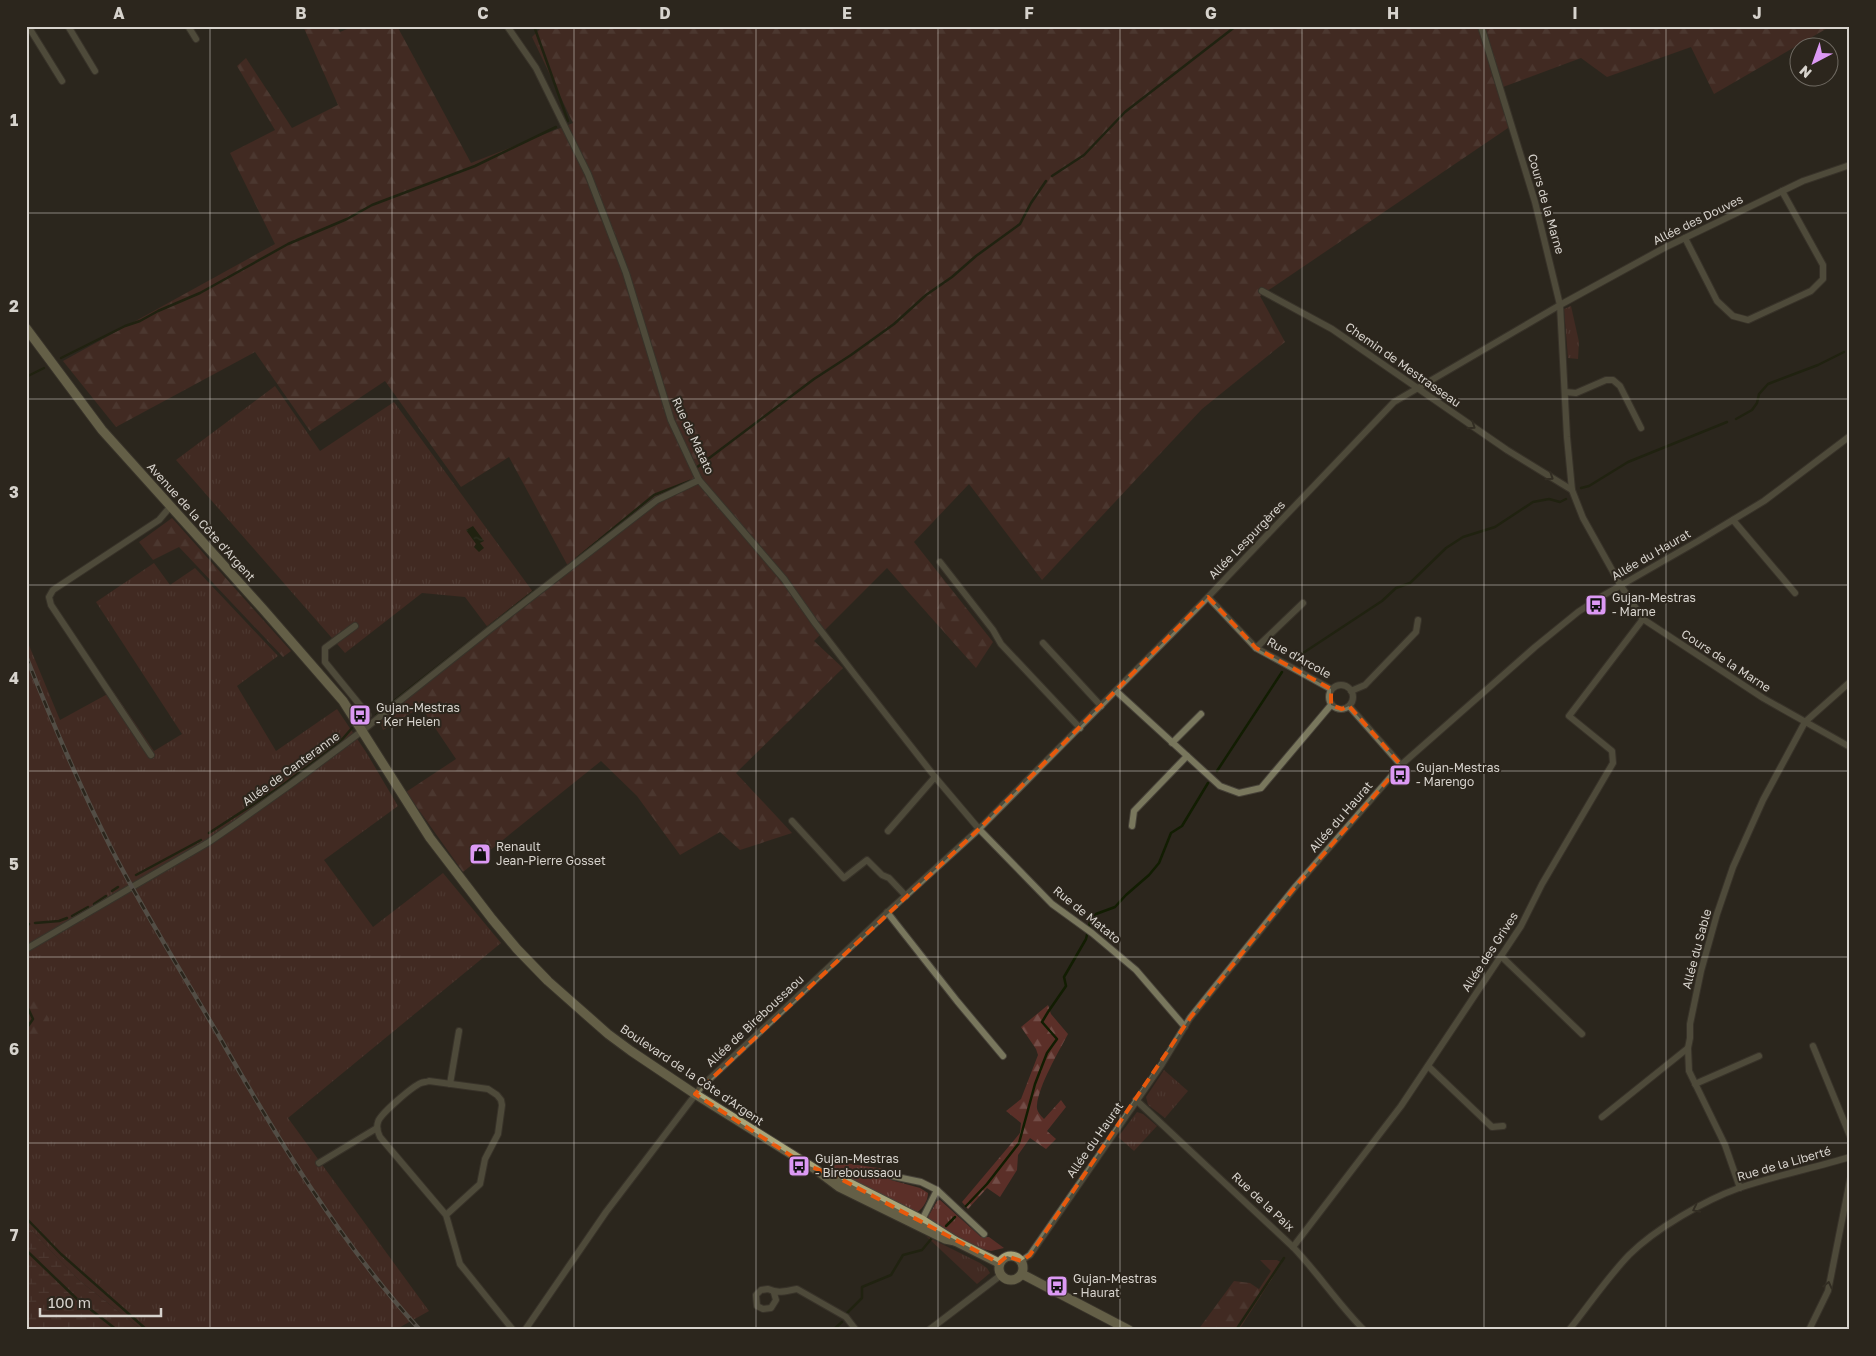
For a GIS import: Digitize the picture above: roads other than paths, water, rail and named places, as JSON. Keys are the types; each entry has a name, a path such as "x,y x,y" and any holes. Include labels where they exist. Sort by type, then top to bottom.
{"main road":[{"name":"Avenue de la Côte d'Argent","path":"26,328 102,430 317,670 343,702 362,730"},
{"name":"Boulevard de la Côte d'Argent","path":"362,730 430,838 517,949 554,987 608,1034 695,1094 815,1169 837,1177 999,1264"},
{"path":"1007,1256 1015,1256 1021,1260 1023,1267 1022,1274 1019,1277 1011,1280 1001,1275 999,1264 1007,1256"},
{"path":"1022,1274 1129,1330"}],"street":[{"path":"28,26 62,81"},
{"path":"68,26 95,72"},
{"path":"188,26 196,39"},
{"name":"Rue de Matato","path":"507,26 536,68 588,174 626,273 671,420 699,480 784,579 815,623 935,777 979,829 1052,904 1085,927 1136,970 1185,1026"},
{"name":"Cours de la Marne","path":"1481,26 1535,202 1560,305 1566,437 1572,490 1583,518 1621,586 1643,619 1746,688 1850,747"},
{"name":"Allée des Douves","path":"1560,305 1684,238 1803,181 1850,165"},
{"path":"1684,238 1717,301 1733,316 1748,320 1811,291 1823,279 1823,265 1782,191"},
{"name":"Chemin de Mestrasseau","path":"1262,291 1332,329 1417,389 1572,490"},
{"name":"Allée Lespurgères","path":"979,829 1208,597 1394,402 1560,305"},
{"path":"1565,392 1576,393 1606,380 1613,380 1620,386 1641,428"},
{"name":"Allée du Haurat","path":"1021,1260 1030,1255 1185,1026 1294,889 1401,765 1534,647 1578,612 1764,501 1850,436"},
{"name":"Allée de Canteranne","path":"26,950 209,842 294,782 657,500 699,480"},
{"path":"151,755 51,605 50,598 53,590 160,520 170,506"},
{"path":"1733,520 1795,593"},
{"path":"940,562 993,630 1001,644 1080,728"},
{"name":"Rue d'Arcole","path":"1208,597 1256,648 1331,688"},
{"name":"Rue d'Arcole","path":"1256,648 1303,603"},
{"name":"Allée des Grives","path":"1293,1247 1400,1106 1521,926 1542,884 1613,763 1612,751 1570,716 1643,619"},
{"path":"1351,691 1365,685 1416,632 1418,620"},
{"path":"355,626 325,648 325,662 368,715"},
{"path":"1043,643 1101,706"},
{"path":"317,670 325,662"},
{"path":"1805,722 1850,682"},
{"path":"1340,684 1346,686 1351,691 1353,699 1349,706 1342,709 1331,704 1328,698 1331,688 1340,684"},
{"path":"1116,691 1220,786 1239,794 1261,788 1331,704"},
{"path":"1349,706 1401,765"},
{"path":"1172,743 1201,714"},
{"name":"Allée du Sable","path":"1740,1188 1725,1145 1689,1071 1690,1024 1701,971 1733,867 1763,800 1805,722"},
{"path":"1132,826 1134,811 1187,756"},
{"path":"888,831 935,777"},
{"path":"792,821 844,878 867,860 882,875 889,878 906,896"},
{"name":"Allée de Bireboussaou","path":"524,1330 604,1216 695,1094 979,829"},
{"path":"888,912 951,994 1002,1056"},
{"path":"1501,956 1582,1034"},
{"path":"450,1084 459,1031"},
{"path":"1813,1046 1850,1136"},
{"path":"1602,1117 1688,1048"},
{"path":"1695,1084 1759,1056"},
{"path":"1428,1066 1492,1127 1503,1126"},
{"path":"446,1215 480,1184 485,1159 498,1134 502,1106 501,1100 497,1094 488,1089 429,1081 422,1082 382,1116 377,1128 380,1138 446,1215 460,1264 513,1330"},
{"name":"Rue de la Paix","path":"1136,1100 1293,1247 1314,1269 1352,1319 1364,1330"},
{"path":"320,1163 377,1128"},
{"name":"Rue de la Liberté","path":"1569,1330 1612,1274 1648,1238 1691,1210 1740,1188 1850,1157"},
{"path":"892,1176 921,1182 937,1190 984,1234"},
{"path":"1809,1330 1828,1291 1850,1180"},
{"path":"920,1223 937,1190"},
{"path":"929,1330 1001,1275"},
{"path":"774,1293 797,1289 846,1317 856,1330"}],"water":[{"path":"473,526 484,541 480,543 484,548 479,552 474,547 476,544 466,530"}],"waterway":[{"path":"534,26 568,121"},
{"path":"1052,176 1084,155 1125,112 1236,26"},
{"path":"61,358 125,326 200,293 288,244 347,219 372,205 475,166 556,127"},
{"path":"696,468 814,379 894,324 926,295 1020,224 1046,181"},
{"path":"1736,419 1752,410 1757,403 1759,394 1768,384 1818,365 1844,352"},
{"path":"26,377 44,368"},
{"path":"1581,488 1589,486 1628,462 1727,422"},
{"path":"576,559 654,495 690,481"},
{"path":"1297,657 1382,601 1396,588 1410,583 1446,548 1463,537 1495,527 1533,502 1549,499 1560,502 1566,499"},
{"path":"376,715 534,591"},
{"path":"1217,771 1282,672"},
{"path":"209,833 280,787 339,743 352,728"},
{"path":"966,1206 987,1184 1019,1143 1035,1084 1047,1053 1057,1039 1042,1022 1066,986 1064,977 1086,939 1090,922 1096,914 1115,907 1149,875 1159,863 1171,833 1182,826 1208,783"},
{"path":"136,875 201,840"},
{"path":"112,891 118,887"},
{"path":"94,904 106,896"},
{"path":"72,916 88,907"},
{"path":"35,923 59,921 67,918"},
{"path":"26,927 29,924"},
{"path":"26,1004 33,1019 26,1029"},
{"path":"946,1226 955,1217"},
{"path":"26,1218 61,1254 147,1330"},
{"path":"847,1313 862,1298 862,1287 891,1275 903,1255 922,1250 932,1238"},
{"path":"26,1250 77,1299 117,1330"},
{"path":"1236,1330 1284,1258"},
{"path":"833,1330 842,1322"}],"railway":[{"path":"26,656 56,730 112,850 163,941 285,1148 335,1224 390,1296 420,1330"}],"place":[{"name":"Gujan-Mestras - Marne","path":"1596,605"},
{"name":"Gujan-Mestras - Ker Helen","path":"360,715"},
{"name":"Gujan-Mestras - Marengo","path":"1400,775"},
{"name":"Renault Jean-Pierre Gosset","path":"480,854"},
{"name":"Gujan-Mestras - Bireboussaou","path":"799,1166"},
{"name":"Gujan-Mestras - Haurat","path":"1057,1286"}]}
